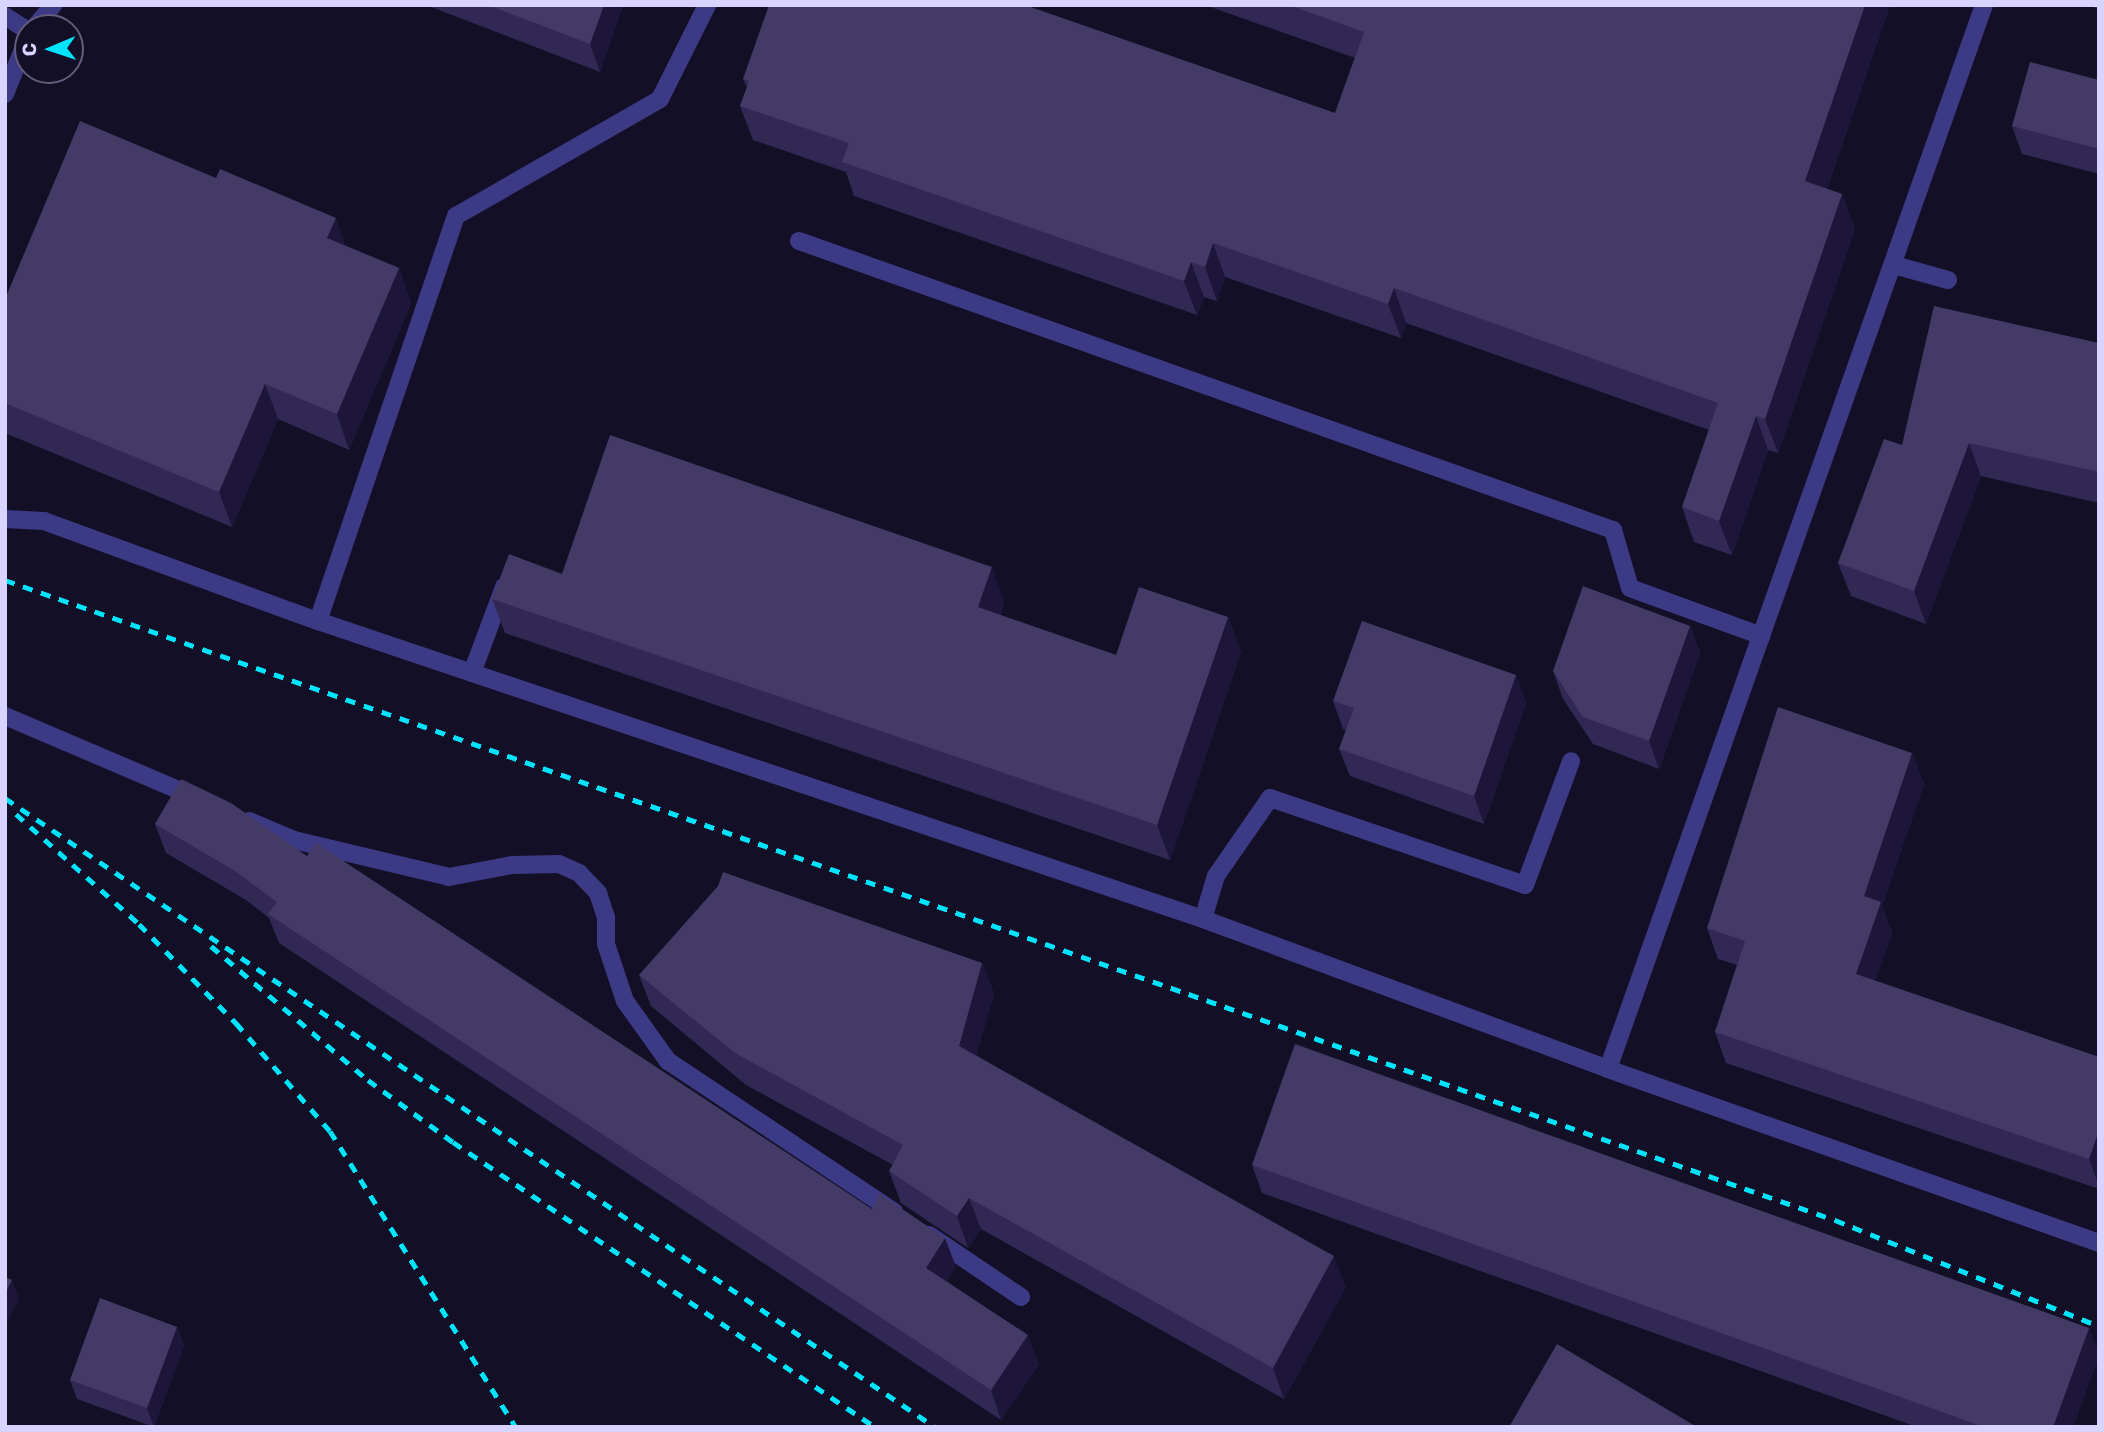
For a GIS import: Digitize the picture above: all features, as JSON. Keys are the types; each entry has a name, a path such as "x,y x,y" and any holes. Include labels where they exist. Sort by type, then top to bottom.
{"street":[{"path":"318,621 456,216 660,99 707,5"},
{"path":"1608,1069 1984,5"},
{"path":"5,94 14,72"},
{"path":"799,241 1613,530 1630,588 1762,636"},
{"path":"1894,265 1948,280"},
{"path":"5,519 44,521 318,621 1203,919 1608,1069 2099,1243"},
{"path":"472,673 509,572"},
{"path":"5,716 206,802"},
{"path":"1203,919 1216,876 1270,798 1525,885 1571,761"},
{"path":"232,813 294,840 449,877 512,865 559,864 579,873 598,893 606,917 606,944 625,1001 668,1061 1021,1297"}],"building":[{"path":"488,5 604,5 590,44"},
{"path":"769,5 1025,5 1335,113 1364,32 1289,5 1865,5 1805,181 1842,194 1765,419 1756,416 1719,521 1682,507 1718,403 1394,288 1388,304 1213,243 1205,267 1191,262 1184,281 842,162 849,143 740,106 749,81 743,79"},
{"path":"2030,62 2099,80 2099,149 2012,126"},
{"path":"80,121 216,178 220,169 336,218 327,238 399,268 337,414 265,384 219,492 5,403 5,299"},
{"path":"1934,306 2099,343 2099,472 1969,443 1914,591 1838,563 1884,439 1902,445"},
{"path":"610,435 992,567 978,607 1116,655 1139,587 1228,617 1157,825 492,599 509,554 562,574"},
{"path":"1583,586 1690,626 1649,741 1583,717 1553,671"},
{"path":"1362,621 1516,675 1474,796 1339,749 1354,708 1333,701"},
{"path":"1778,707 1912,753 1864,896 1881,902 1856,974 2099,1057 2099,1130 2089,1159 1715,1032 1745,941 1707,928"},
{"path":"181,779 231,803 307,856 316,843 872,1209 880,1194 945,1238 926,1268 1028,1335 991,1390 268,914 277,902 235,871 155,824"},
{"path":"723,872 982,963 959,1046 1334,1256 1273,1368 969,1198 957,1216 889,1171 903,1145 735,1053 639,975 718,886"},
{"path":"1295,1044 2089,1328 2053,1427 1984,1427 1252,1165"},
{"path":"5,1277 12,1280 5,1294"},
{"path":"100,1298 177,1327 147,1408 70,1380"},
{"path":"1557,1344 1697,1427 1509,1427"}],"railway":[{"path":"5,580 1835,1220 2099,1326"},
{"path":"5,798 935,1427"},
{"path":"16,814 139,924 236,1023 330,1131 516,1427"},
{"path":"211,946 368,1080 453,1142 875,1427"}]}
